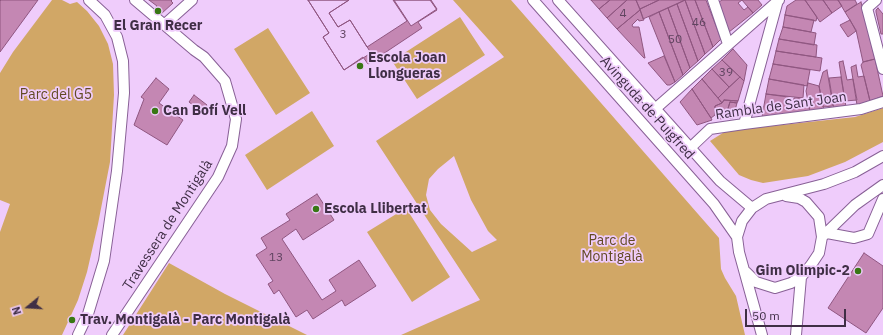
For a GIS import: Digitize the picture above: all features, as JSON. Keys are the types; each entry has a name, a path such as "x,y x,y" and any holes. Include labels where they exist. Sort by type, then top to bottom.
{"street":[{"path":"78,335 88,314 104,261 117,171 124,93 123,61 117,37 105,15 89,0"},
{"name":"Travessera de Montigalà","path":"112,335 218,177 232,146 236,119 225,81 204,57 135,0"},
{"path":"164,25 192,0"},
{"name":"Avinguda de Puigfred","path":"533,0 718,208 737,237"},
{"name":"Avinguda de Puigfred","path":"558,0 720,181 752,208"},
{"path":"713,0 728,44"},
{"path":"655,109 779,0"},
{"path":"744,124 779,0"},
{"path":"876,0 867,8 883,69"},
{"name":"Rambla de Sant Joan","path":"690,148 710,129 860,110 883,102"},
{"path":"762,335 739,252 737,237 742,221 752,208 766,199 824,184 855,172 883,156"},
{"path":"745,270 756,282 775,288 791,283 811,265 819,253 825,235 855,205 883,185"},
{"path":"782,195 799,198 806,202 818,217 825,235"},
{"path":"825,235 854,238 868,234 883,199"},
{"path":"796,335 800,276"}],"green space":[{"name":"Parc del G5","path":"52,0 62,0 70,4 77,2 87,11 99,26 108,44 113,64 114,95 110,162 87,272 78,300 62,335 0,335 0,232 10,204 0,200 0,73 13,52"},
{"name":"Parc de Montigalà","path":"453,0 511,0 719,238 721,269 736,296 745,335 401,335 480,300 376,141 504,57","holes":["454,156 471,200 488,231 497,240 472,252 441,224 430,210 426,195 429,179 438,169"]},
{"path":"460,17 485,55 417,99 392,61"},
{"path":"268,28 310,93 276,115 234,49"},
{"path":"883,108 883,142 845,162 808,176 763,183 751,180 739,175 710,141 726,131 855,117"},
{"path":"312,111 334,146 267,190 245,155"},
{"path":"406,208 450,277 412,302 367,232"},
{"path":"169,263 225,294 307,335 123,335"}],"building":[{"path":"38,0 0,52 0,1"},
{"path":"149,0 172,0 171,1 173,3 161,14 155,9 157,6"},
{"path":"308,0 349,0 329,13 338,27 350,20 367,47 407,21 393,0 430,0 437,10 418,22 422,28 368,64 363,57 344,70 323,37 329,33"},
{"path":"308,0 349,0 329,13 338,27 350,20 371,53 344,70 323,37 329,33"},
{"path":"394,0 431,0 437,9 411,26"},
{"path":"591,0 610,0 599,9"},
{"path":"610,0 627,0 607,18 599,9"},
{"path":"627,0 636,0 640,10 617,29 607,18"},
{"path":"636,0 659,0 640,9"},
{"path":"659,0 685,0 643,19 640,9"},
{"path":"685,0 705,54 698,61 677,4"},
{"path":"685,0 695,0 713,47 705,54"},
{"path":"695,0 706,0 721,39 713,47"},
{"path":"722,0 742,0 738,3 744,10 748,7 753,13 729,32 719,2"},
{"path":"742,0 758,0 762,5 753,13"},
{"path":"796,0 805,0 817,17 816,21 785,15 787,6"},
{"path":"805,0 823,0 832,13 820,22"},
{"path":"823,0 838,0 842,6 832,13"},
{"path":"838,0 855,0 857,4 845,12"},
{"path":"861,2 875,59 863,62 856,30 845,12"},
{"path":"677,4 698,61 690,68 668,8"},
{"path":"668,8 690,68 683,75 659,12"},
{"path":"878,8 883,14 883,34 881,34 876,12"},
{"path":"640,10 644,20 639,21 638,19 632,25 633,27 639,27 645,58 617,29"},
{"path":"659,12 683,75 675,82 649,17"},
{"path":"785,15 814,20 811,32 783,27"},
{"path":"850,20 856,31 848,37 840,25"},
{"path":"783,27 816,33 814,45 779,39"},
{"path":"779,39 817,45 816,57 776,51"},
{"path":"733,49 747,65 744,81 722,60"},
{"path":"776,51 822,58 820,71 773,64"},
{"path":"664,56 675,82 670,85 667,85 648,63"},
{"path":"875,59 883,96 870,101 861,65 863,62"},
{"path":"722,60 740,77 729,87 712,69"},
{"path":"843,61 847,80 853,79 857,100 845,101 839,62"},
{"path":"773,64 810,70 807,86 769,79"},
{"path":"856,65 858,77 864,76 870,101 857,105 851,67"},
{"path":"712,69 729,87 718,98 702,79"},
{"path":"827,70 833,106 823,107 819,86 823,72"},
{"path":"740,77 744,81 738,101 724,100 722,103 718,98"},
{"path":"841,77 846,107 834,109 829,78"},
{"name":"Can Bofí Vell","path":"156,78 169,89 159,103 183,120 167,145 134,125 144,99 141,97"},
{"path":"702,79 722,103 715,106 715,115 711,118 692,89"},
{"path":"769,79 804,85 803,98 766,94"},
{"path":"808,83 819,86 824,110 810,112 806,91"},
{"path":"692,89 712,120 697,125 680,102"},
{"path":"766,94 788,97 788,103 793,104 794,98 803,98 803,101 808,101 810,112 762,117"},
{"path":"194,95 207,105 202,112 189,102"},
{"path":"724,100 738,101 737,103 730,102 726,115 715,115 715,106 722,103"},
{"path":"730,102 737,103 733,118 718,119 715,115 726,115"},
{"path":"317,194 334,220 303,240 296,229 282,239 322,300 336,291 329,280 359,260 376,286 345,306 342,300 313,319 307,310 296,317 279,290 274,294 268,284 273,281 256,255 267,248 261,238 290,220 286,214"},
{"path":"864,253 883,266 883,308 866,333 828,308"}],"place":[{"name":"El Gran Recer","path":"158,11"},
{"name":"Escola Joan Llongueras","path":"360,66"},
{"name":"Can Bofí Vell","path":"155,111"},
{"name":"Escola Llibertat","path":"316,209"},
{"name":"Gim Olimpic-2","path":"858,271"},
{"name":"Trav. Montigalà - Parc Montigalà","path":"72,320"}]}
